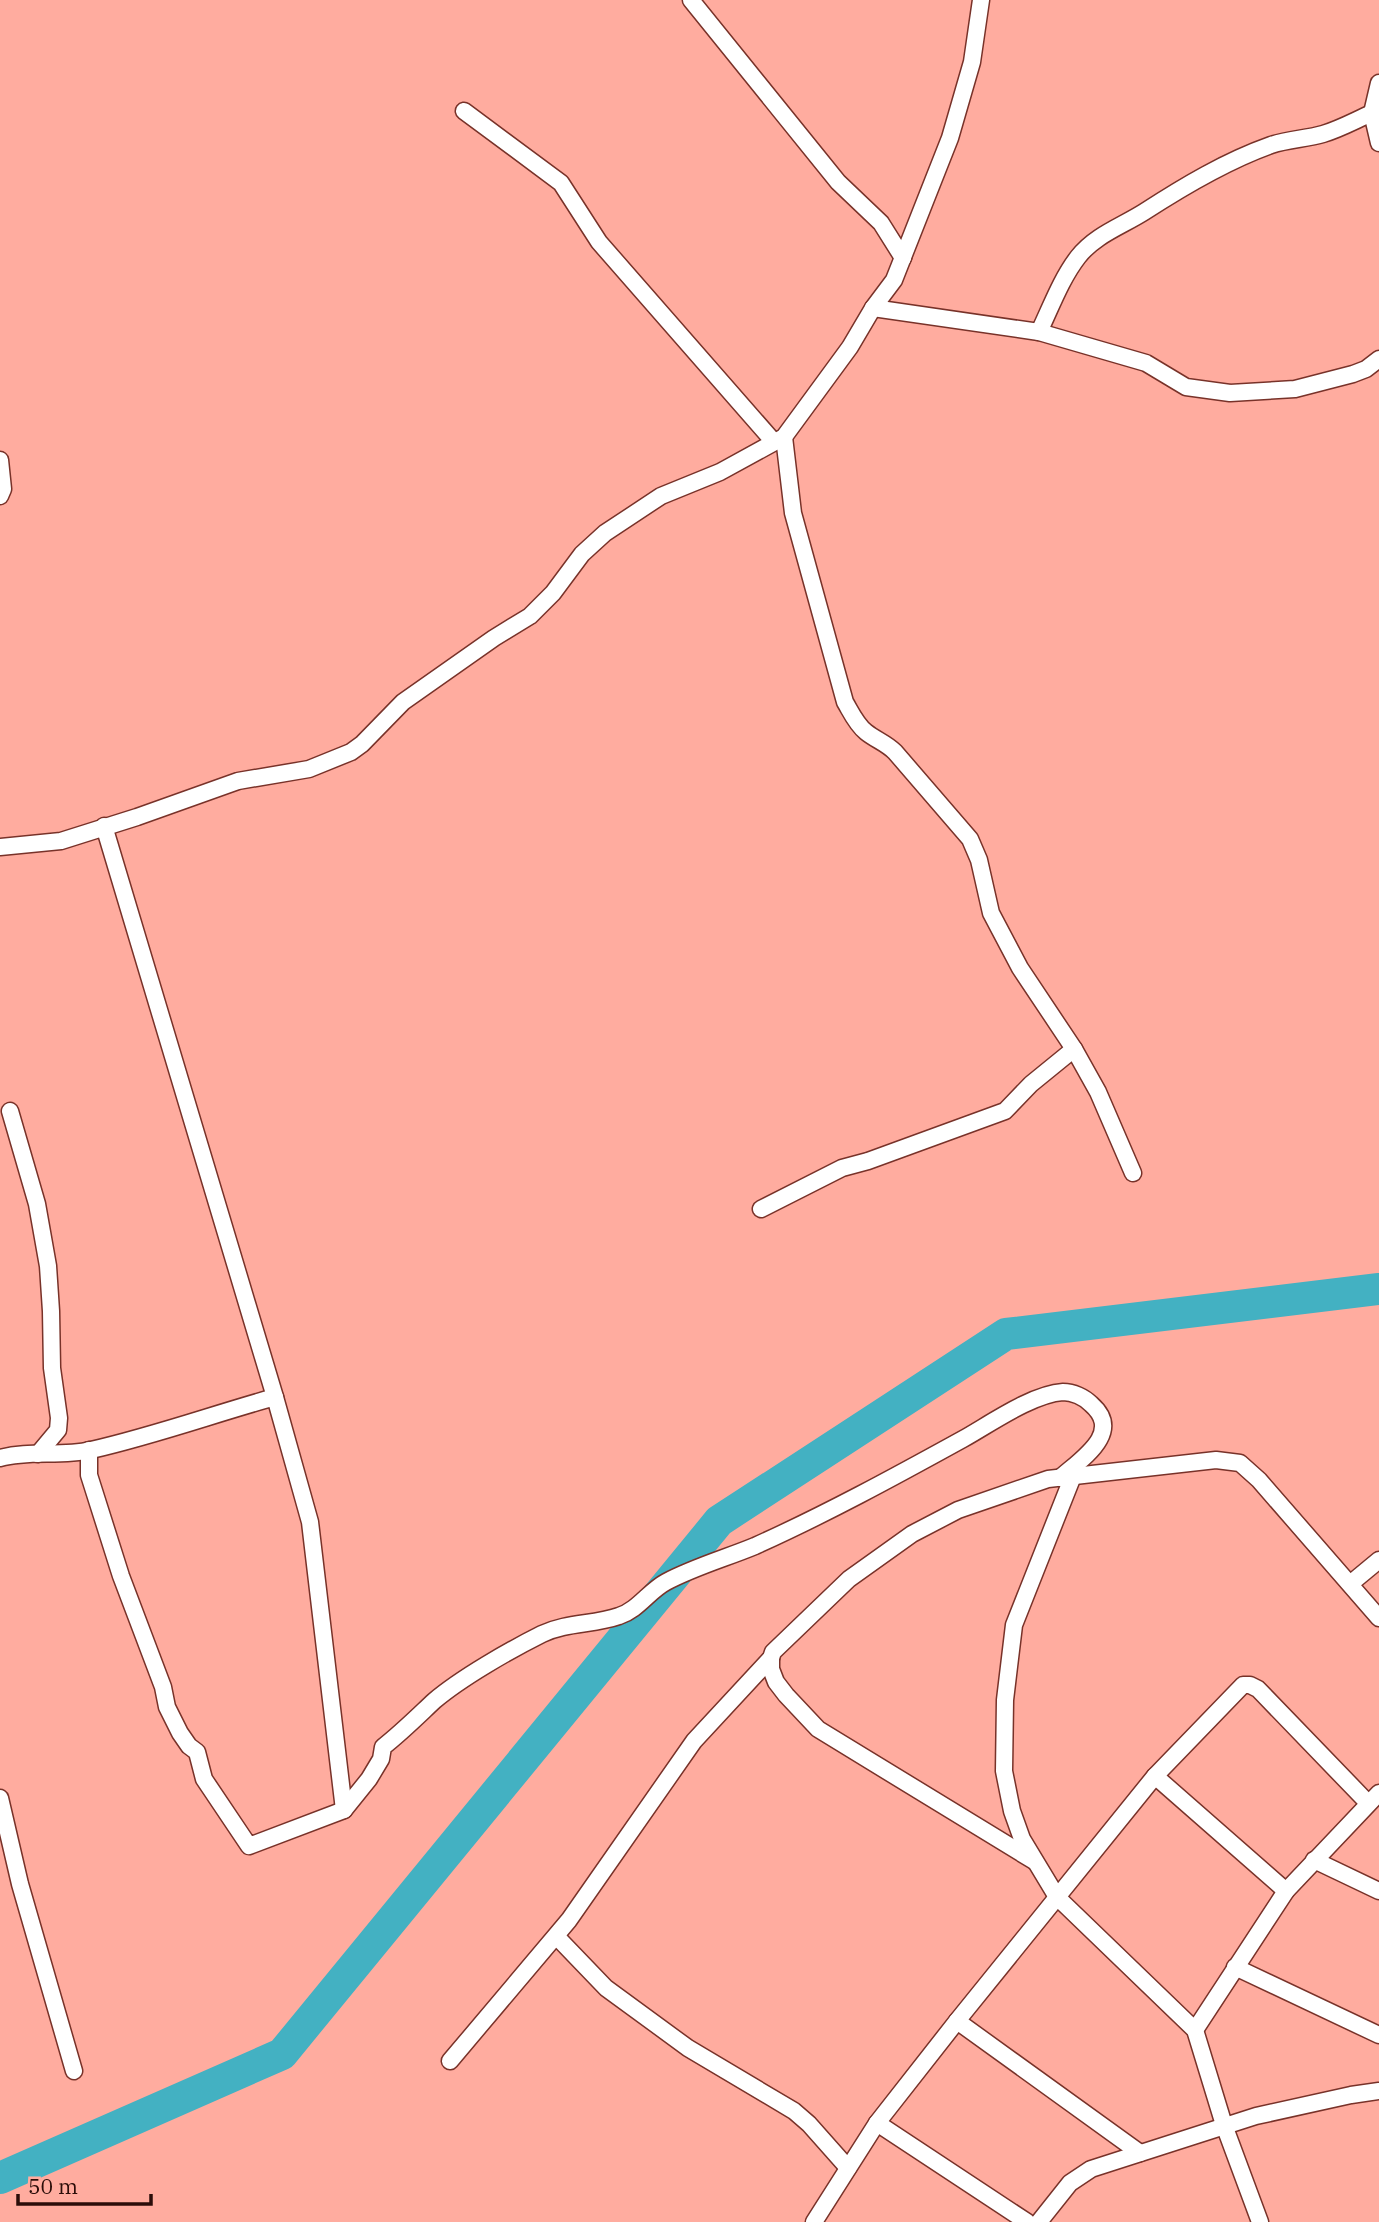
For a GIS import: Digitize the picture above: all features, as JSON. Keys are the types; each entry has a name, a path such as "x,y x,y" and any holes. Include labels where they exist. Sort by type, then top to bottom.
{"street":[{"path":"691,0 838,182 881,223 903,258"},
{"path":"0,847 61,841 238,781 309,769 351,752 403,702 484,644 530,616 553,593 582,554 605,533 661,496 720,472 778,440 850,347 894,280 950,138 972,62 981,0"},
{"path":"1379,83 1372,113 1379,143"},
{"path":"464,111 561,183 599,242 778,440 793,513 845,702 854,719 866,732 891,747 925,790 970,839 979,860 991,913 1020,968 1074,1049 1098,1092 1132,1173"},
{"path":"1039,332 1066,276 1080,254 1106,233 1143,213 1166,196 1238,159 1284,141 1325,133 1372,113"},
{"path":"873,309 1039,332 1146,363 1186,387 1230,393 1295,389 1353,374 1366,369 1379,359"},
{"path":"0,460 3,489 0,496"},
{"path":"104,827 310,1521 344,1810"},
{"path":"761,1209 842,1168 1004,1111 1031,1084 1074,1049"},
{"path":"10,1111 37,1204 48,1266 52,1368 59,1418 58,1430 38,1454"},
{"path":"89,1450 89,1475 121,1576 163,1687 167,1707 180,1733 197,1752 204,1779 249,1846 344,1810 369,1779 381,1759 383,1747 457,1684 543,1634 564,1625 621,1616 665,1582 754,1546 861,1494 1053,1392 1068,1392 1093,1405 1101,1418 1104,1434 1067,1477 1014,1625 1005,1700 1004,1771 1009,1798 1021,1839 1057,1897 1195,2030 1224,2125 1260,2222"},
{"path":"0,1458 22,1453 89,1450 275,1397"},
{"path":"1036,1862 818,1729 786,1695 776,1682 771,1669 773,1652 849,1579 912,1534 958,1510 1024,1486 1067,1477 1216,1460 1240,1463 1248,1468 1379,1618"},
{"path":"1350,1584 1379,1560"},
{"path":"450,2060 569,1920 694,1741 771,1658"},
{"path":"814,2222 877,2123 1155,1776 1243,1685 1250,1685 1258,1689 1374,1798 1286,1891 1195,2030"},
{"path":"1155,1776 1286,1891"},
{"path":"0,1798 20,1884 74,2071"},
{"path":"1314,1860 1379,1891"},
{"path":"556,1936 606,1988 688,2048 794,2111 848,2168"},
{"path":"1235,1967 1379,2035"},
{"path":"957,2021 1140,2153"},
{"path":"1039,2222 1070,2183 1091,2169 1224,2125 1379,2091"},
{"path":"877,2123 1027,2222"}],"waterway":[{"path":"0,2178 282,2054 719,1521 1006,1334 1379,1289"}]}
